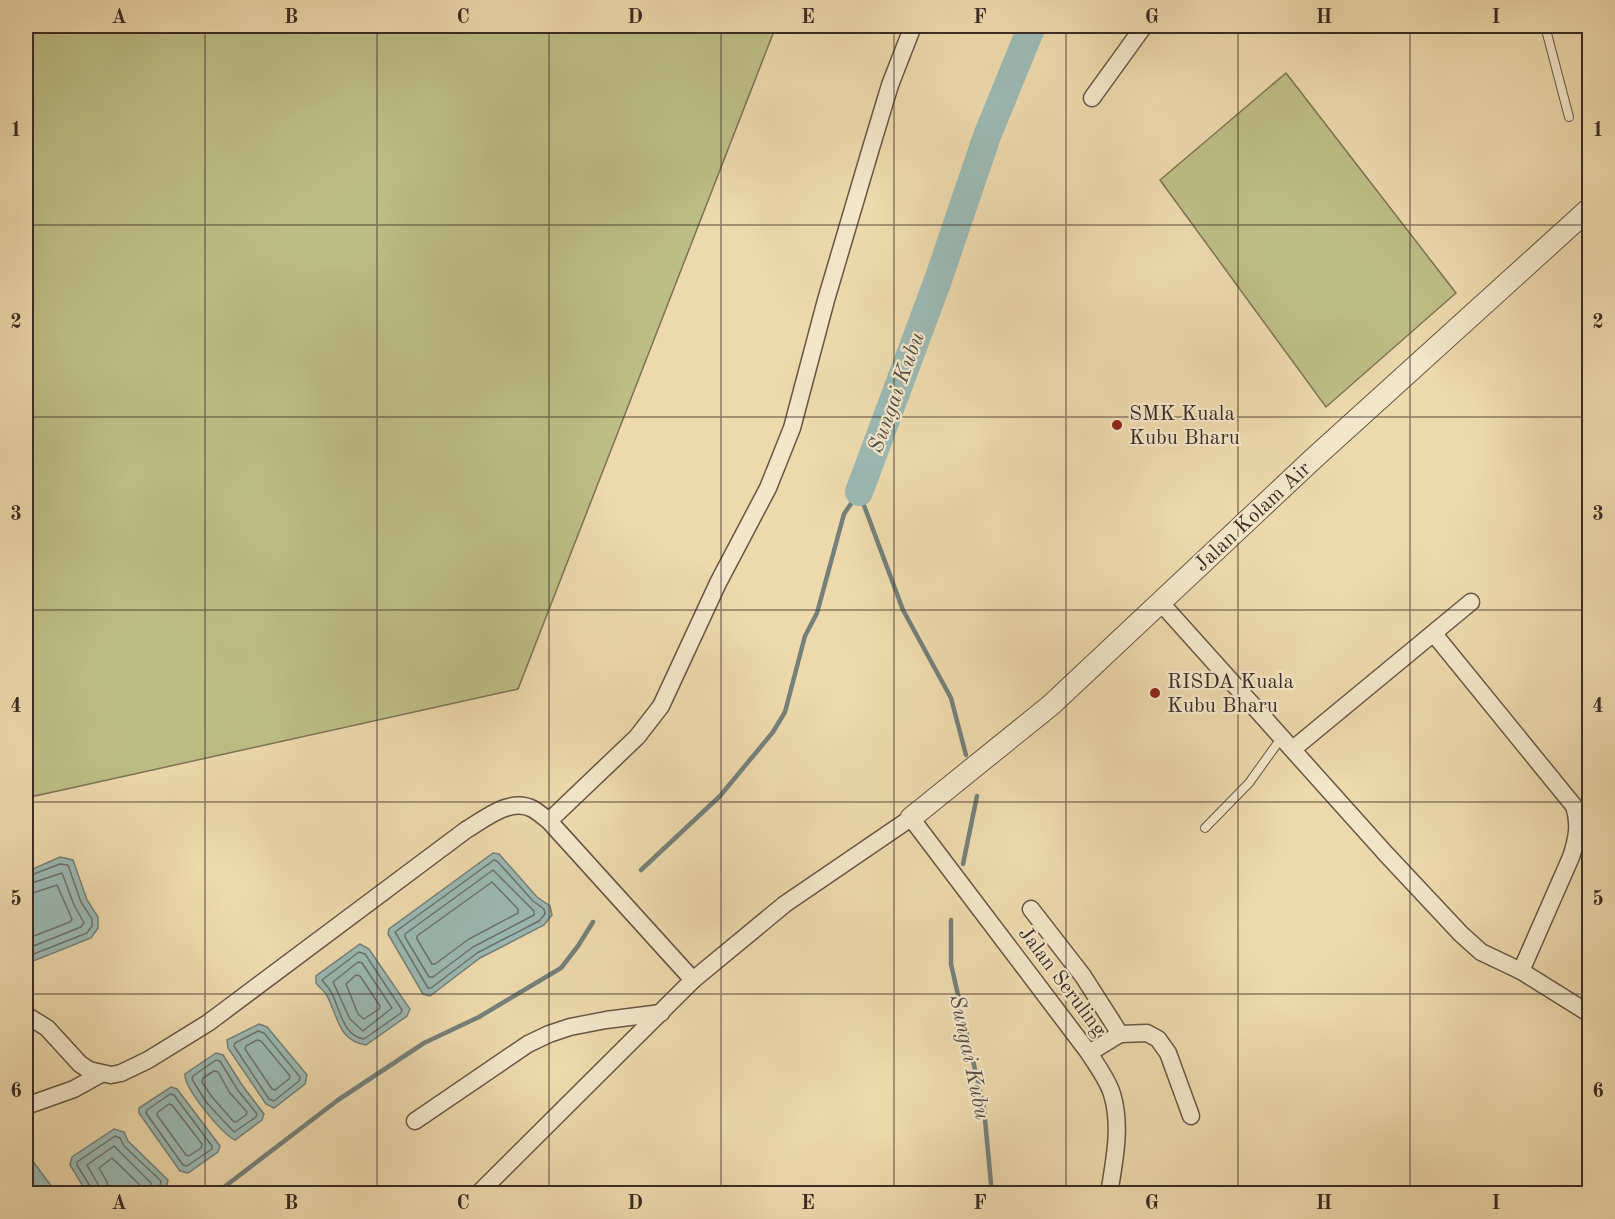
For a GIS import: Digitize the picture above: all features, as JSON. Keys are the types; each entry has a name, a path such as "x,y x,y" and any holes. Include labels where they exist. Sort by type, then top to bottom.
{"street":[{"path":"549,821 637,737 661,706 718,583 768,488 792,428 826,300 871,148 890,85 913,26"},
{"path":"1092,98 1144,26"},
{"name":"Jalan Kolam Air","path":"911,818 1051,705 1224,541 1590,208"},
{"path":"1287,743 1434,634 1471,602"},
{"path":"1161,603 1386,854 1461,934 1481,952 1521,971 1590,1014"},
{"path":"1434,634 1574,806 1578,819 1577,838 1571,857 1521,971"},
{"path":"26,1015 47,1028 89,1071 101,1074 121,1073 148,1060 208,1023 466,831 500,809 515,805 532,808 549,821 693,980"},
{"path":"478,1194 693,980 785,904 911,818"},
{"name":"Jalan Seruling","path":"911,818 1089,1053 1112,1093 1116,1115 1116,1142 1109,1194"},
{"path":"1032,909 1083,976 1120,1034"},
{"path":"415,1121 528,1044 549,1034 606,1020 661,1013"},
{"path":"1089,1053 1120,1034 1147,1033 1158,1039 1168,1053 1191,1116"},
{"path":"26,1106 74,1089 101,1074"}],"lane":[{"path":"1545,26 1569,117"},
{"path":"1205,828 1287,743"}],"green space":[{"path":"26,26 776,26 518,689 26,798"},
{"path":"1286,73 1456,293 1326,407 1160,180"}],"water":[{"path":"493,853 499,854 537,897 550,906 552,915 544,925 480,958 430,996 423,994 388,934 389,929"},
{"path":"60,857 73,860 87,900 98,917 98,928 91,938 26,964 26,872"},
{"path":"360,944 369,949 410,1009 407,1016 366,1045 349,1038 344,1032 326,994 316,983 316,976"},
{"path":"259,1024 267,1027 307,1075 305,1084 274,1108 266,1104 228,1048 227,1040"},
{"path":"216,1053 223,1055 264,1114 262,1120 235,1140 221,1129 204,1110 186,1081 185,1074"},
{"path":"171,1087 177,1089 220,1146 218,1152 188,1173 180,1171 139,1113 139,1108"},
{"path":"114,1129 124,1132 128,1141 168,1180 166,1190 161,1194 87,1193 70,1165 72,1157"},
{"path":"26,1152 55,1191 54,1193 26,1193"}],"waterway":[{"name":"Sungai Kubu","path":"859,492 938,280 987,136 1032,26"},
{"name":"Sungai Kubu","path":"859,492 903,610 951,698 966,755"},
{"path":"641,870 720,796 773,732 785,712 805,636 817,613 844,514 859,492"},
{"name":"Sungai Kubu","path":"963,864 977,796"},
{"name":"Sungai Kubu","path":"951,920 951,964 984,1109 992,1194"},
{"path":"215,1194 338,1100 424,1043 479,1017 561,968 593,922"}],"place":[{"name":"SMK Kuala Kubu Bharu","path":"1117,425"},
{"name":"RISDA Kuala Kubu Bharu","path":"1155,693"}]}
